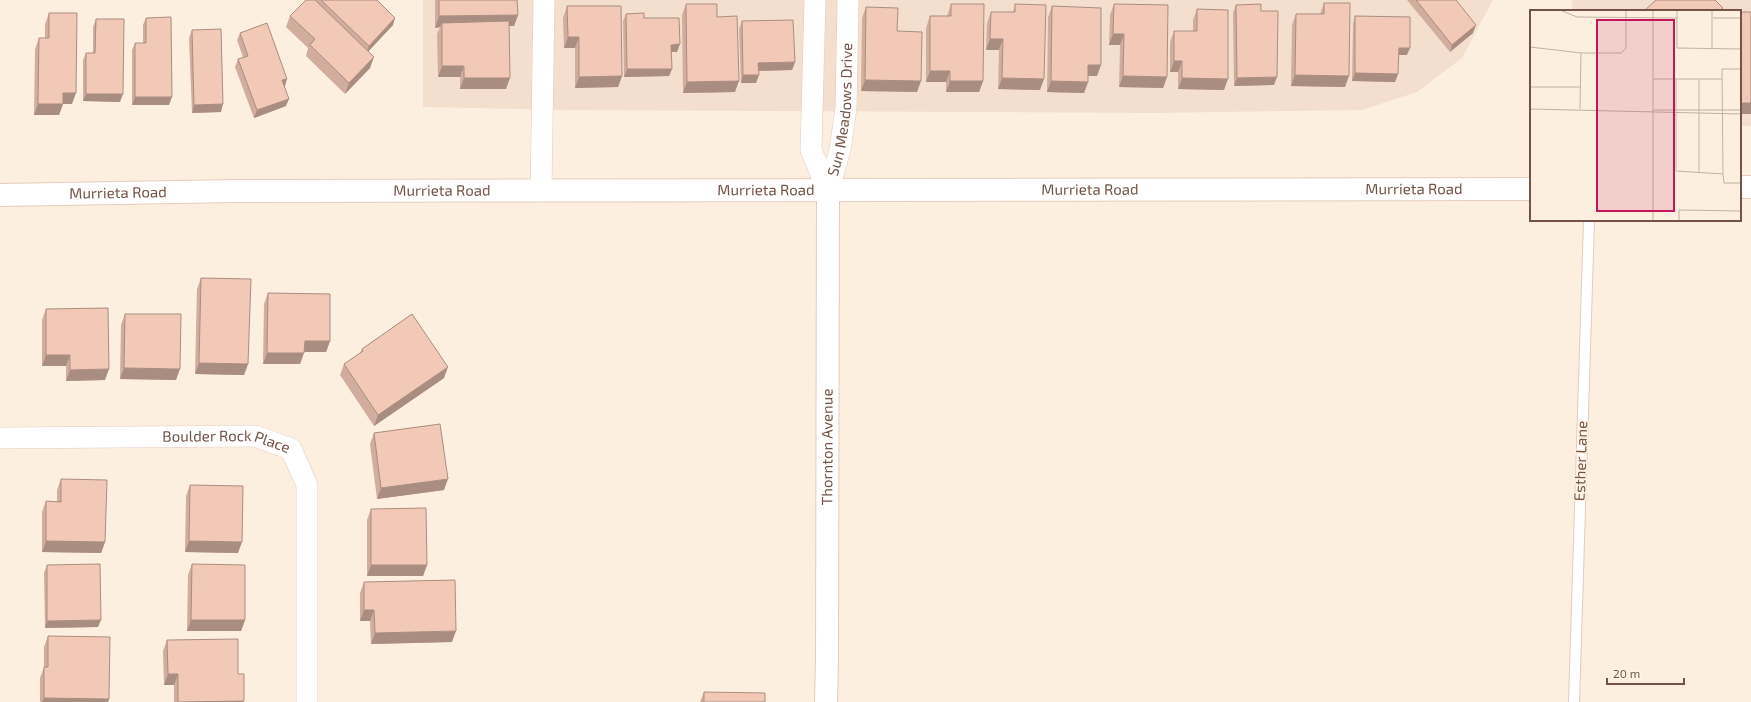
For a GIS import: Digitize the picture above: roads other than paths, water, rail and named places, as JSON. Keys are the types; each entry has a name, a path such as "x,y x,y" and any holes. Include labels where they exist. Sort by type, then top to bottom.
{"main road":[{"name":"Murrieta Road","path":"0,195 236,191 1530,189"},
{"name":"Thornton Avenue","path":"826,702 828,191"}],"street":[{"path":"541,191 544,0"},
{"name":"Sun Meadows Drive","path":"815,0 811,150 828,191"},
{"name":"Sun Meadows Drive","path":"828,191 840,150 846,108 848,0"},
{"name":"Boulder Rock Place","path":"0,438 255,436 291,449 307,485 307,702"}],"lane":[{"name":"Esther Lane","path":"1574,702 1589,221"}]}
